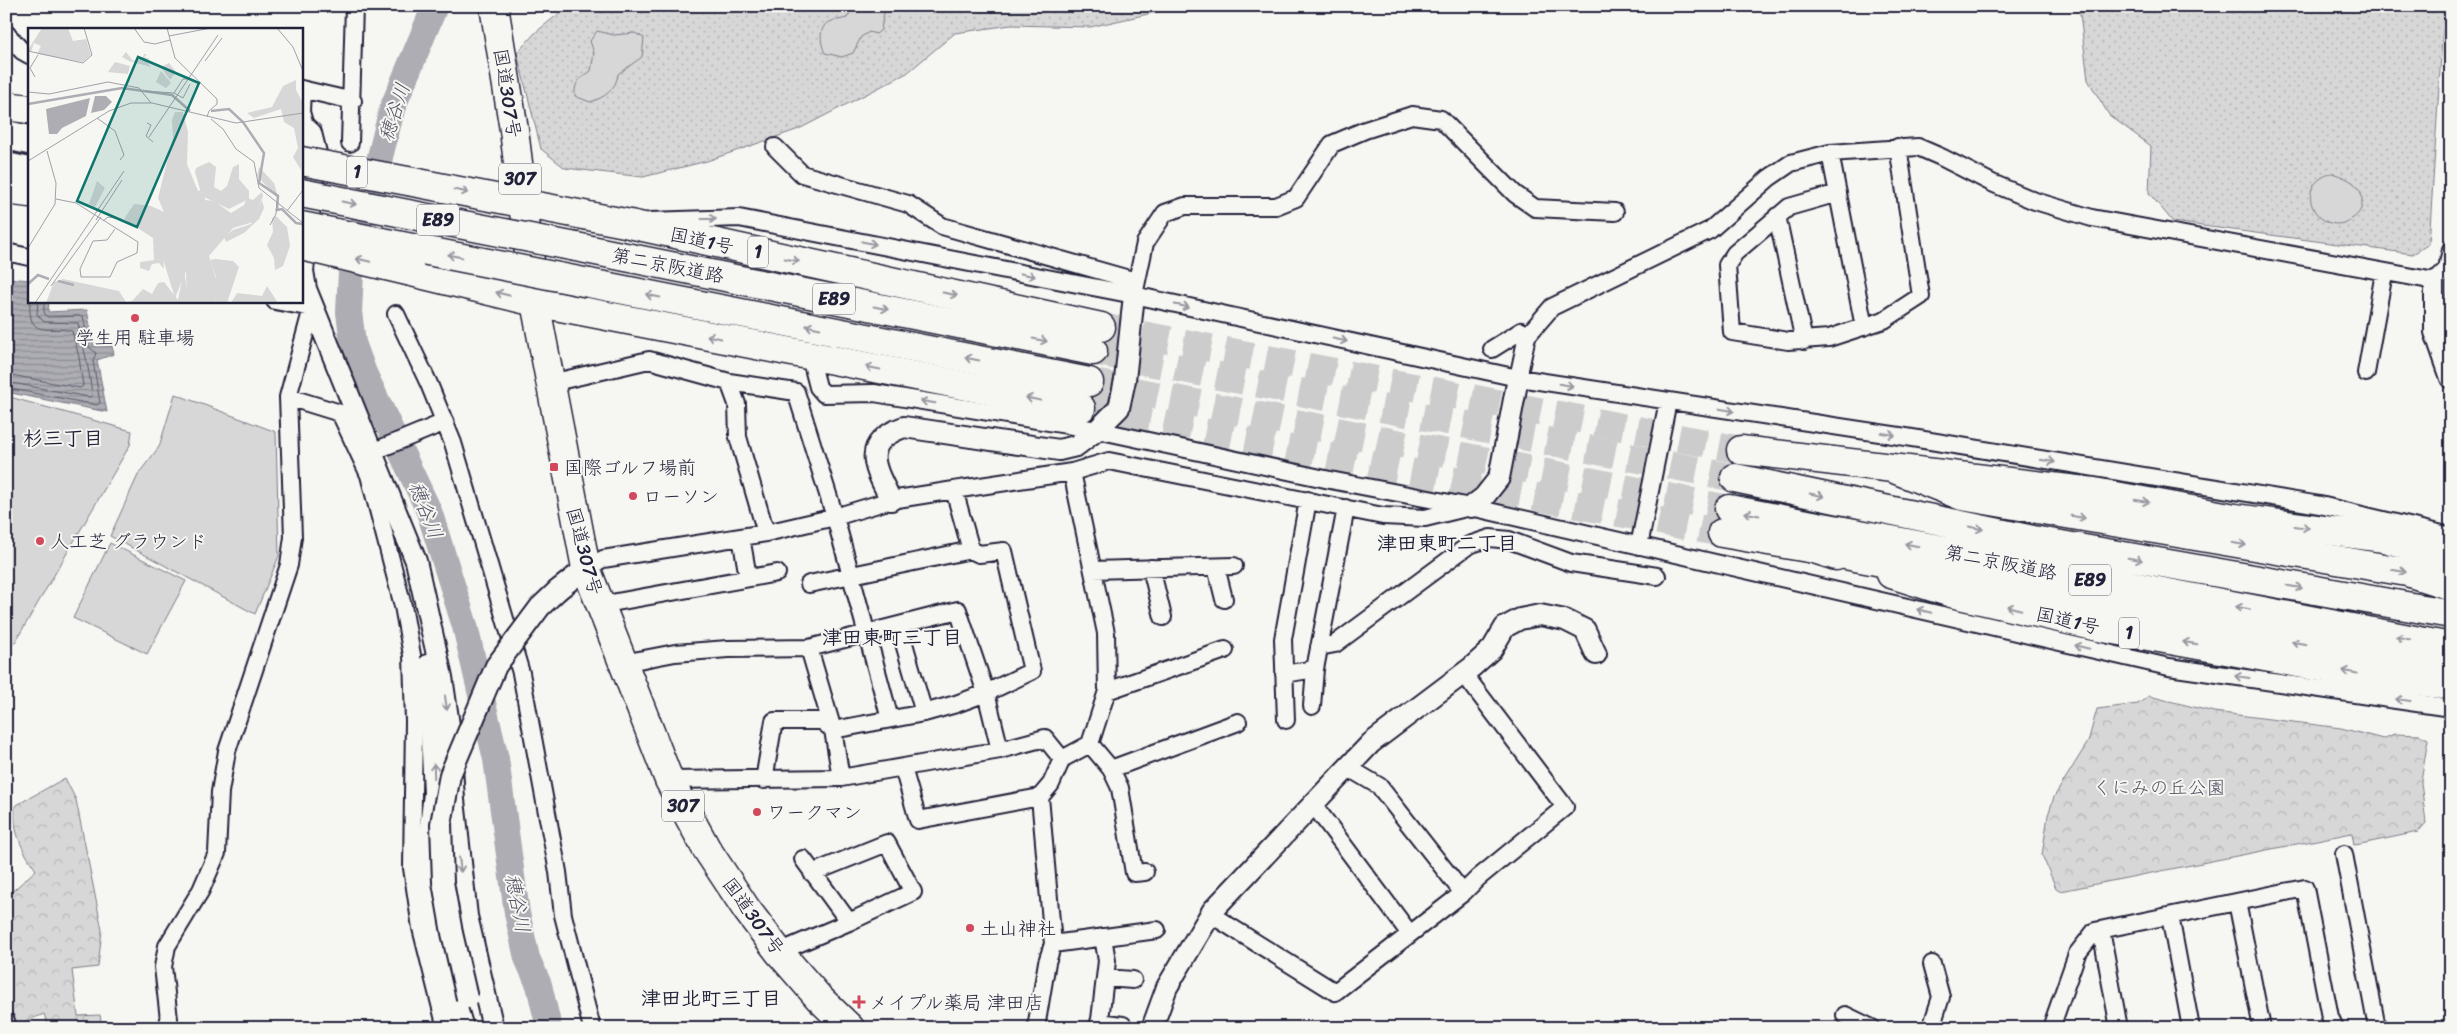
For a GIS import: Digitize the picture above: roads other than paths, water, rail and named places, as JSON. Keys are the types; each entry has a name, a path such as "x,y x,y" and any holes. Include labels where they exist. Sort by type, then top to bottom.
{"highway":[{"name":"国道307号","path":"494,6 514,130 535,302 586,568 669,780 706,848 747,910 779,952 819,998 850,1028"},
{"path":"6,106 28,109"},
{"path":"6,135 28,140"},
{"name":"国道1号","path":"302,161 625,223 1097,339"},
{"path":"6,167 24,189"},
{"name":"第二京阪道路","path":"302,193 576,247 1097,339"},
{"name":"第二京阪道路","path":"302,226 1089,382"},
{"path":"302,246 535,302 1081,408"},
{"path":"1741,450 2094,492 2235,518 2384,538 2451,557"},
{"path":"1897,470 1962,496 2407,572 2451,586"},
{"name":"第二京阪道路","path":"1735,478 2033,540 2451,614"},
{"name":"国道1号","path":"1725,521 1951,593 2098,627 2376,677 2451,685"},
{"name":"第二京阪道路","path":"1725,521 2451,647"},
{"path":"1814,549 1966,577 2194,625 2397,661 2451,666"}],"street":[{"path":"350,142 353,101 354,6"},
{"path":"6,33 22,51 28,54"},
{"path":"302,89 353,101"},
{"path":"891,500 877,472 874,454 879,441 887,433 904,427 1059,450 1076,446 1097,430 1119,408 1125,380 1135,288 1145,243 1165,213 1185,206 1276,206 1296,198 1332,144 1365,130 1412,115 1441,119 1515,194 1535,208 1615,212"},
{"path":"303,125 311,133 316,153 303,271 304,288 379,449 394,504 420,622 428,670 434,793 424,881 434,941 448,975 463,1028"},
{"path":"775,147 802,174 908,204 942,226 1135,288"},
{"path":"1838,193 1789,207 1734,254 1727,265 1732,332 1788,342 1829,338 1884,320 1921,296 1898,147"},
{"path":"475,1028 452,933 443,882 441,824 450,775 496,666 540,607 586,568 603,559 766,533 835,517 891,500 1072,472 1108,461 1383,516 1425,518 1471,507 1484,497 1498,478 1528,336 1552,307 1710,230 1768,178 1791,163 1830,153 1918,147 2034,201 2092,218 2435,281"},
{"path":"1830,153 1864,327"},
{"path":"1777,216 1804,341"},
{"path":"625,223 678,219 739,218 1135,288 1518,378 2320,505 2451,536"},
{"path":"2451,249 2447,269 2435,281 2436,332 2451,378"},
{"path":"6,252 28,258"},
{"path":"2366,373 2384,273"},
{"path":"280,302 312,308"},
{"path":"170,1028 163,967 167,946 201,890 217,853 220,792 227,751 289,565 293,537 288,397 312,308"},
{"path":"396,314 445,422 522,673 558,872 563,915 592,1028"},
{"path":"1492,349 1521,331 1528,336"},
{"path":"810,356 818,387 824,394 874,393 1097,430 1330,480 1471,507 2169,667 2451,708"},
{"path":"551,383 649,360 729,382 796,392 835,517 849,576 868,634 890,719"},
{"path":"729,382 737,404 738,438 766,533"},
{"path":"288,397 340,413 369,476 403,606 412,655 414,722 412,868 420,928 446,1028"},
{"path":"1639,546 1668,401"},
{"path":"379,449 445,422"},
{"path":"903,768 918,820 1040,797 1051,784 1062,759 1090,744 1107,691 1106,633 1072,472"},
{"path":"954,490 971,550"},
{"path":"1286,720 1283,639 1308,500"},
{"path":"394,504 416,561 442,677 450,732 454,800 467,916 493,1028"},
{"path":"1312,706 1315,669 1346,508"},
{"path":"742,537 748,577"},
{"path":"1319,647 1335,644 1470,545 1490,538 1509,540 1571,563 1657,576"},
{"path":"764,780 774,721 822,721 834,730 924,713 986,694 1032,671 1004,551 979,554 971,550 809,584"},
{"path":"1093,570 1234,566"},
{"path":"1216,567 1224,599"},
{"path":"1151,568 1163,617"},
{"path":"600,604 777,573"},
{"path":"623,663 675,653 728,648 809,648 958,610 986,694 1000,750"},
{"path":"1152,1028 1167,987 1210,914 1371,743 1464,674 1492,649 1504,627 1520,619 1540,615 1565,620 1585,630 1596,654"},
{"path":"899,626 924,713"},
{"path":"809,648 834,730 841,778"},
{"path":"1107,691 1225,650"},
{"path":"1284,674 1315,669"},
{"path":"1210,914 1335,992 1463,893 1478,878 1565,807 1464,674"},
{"path":"1111,769 1238,722"},
{"path":"669,780 841,778 1000,750 1045,738 1062,759"},
{"path":"1090,744 1111,769 1120,788 1134,873 1145,872"},
{"path":"1347,767 1378,786 1463,893"},
{"path":"1036,1028 1047,962 1053,944 1040,797"},
{"path":"1313,804 1410,934"},
{"path":"779,952 849,922 912,892 887,842 807,866 849,922"},
{"path":"2344,854 2377,1028"},
{"path":"2052,1028 2076,954 2095,932 2305,888 2330,1017 2335,1028"},
{"path":"2237,902 2262,1028"},
{"path":"2170,916 2191,1028"},
{"path":"1053,944 1157,930"},
{"path":"2101,930 2119,1028"},
{"path":"1103,937 1107,961 1099,1025 1123,1025"},
{"path":"1931,1028 1941,997 1932,964"},
{"path":"1105,978 1133,980"},
{"path":"1845,1015 1872,1028"},
{"path":"6,1021 8,1028"}],"water":[{"path":"10,278 28,280 28,302 49,302 48,312 87,310 94,347 111,343 114,354 97,360 107,412 6,392 6,303"}],"waterway":[{"name":"穂谷川","path":"435,6 392,109 351,273 349,312 353,343 364,373 429,511 465,626 496,759 517,913 527,958 539,985 549,1028"}],"tunnel":[{"path":"1101,327 1741,450"},
{"path":"1093,351 1735,478"},
{"path":"1089,382 1729,509"},
{"path":"1081,408 1722,533"}],"place":[{"name":"学生用 駐車場","path":"135,318"},
{"name":"国際ゴルフ場前","path":"554,467"},
{"name":"ローソン","path":"633,496"},
{"name":"人工芝 グラウンド","path":"40,541"},
{"name":"ワークマン","path":"757,812"},
{"name":"土山神社","path":"970,928"},
{"name":"メイプル薬局 津田店","path":"859,1002"}],"district":[{"name":"杉三丁目","path":"63,438"},
{"name":"津田東町二丁目","path":"1447,543"},
{"name":"津田東町三丁目","path":"892,637"},
{"name":"津田北町三丁目","path":"711,998"}],"park label":[{"name":"くにみの丘公園","path":"2159,787"}]}
